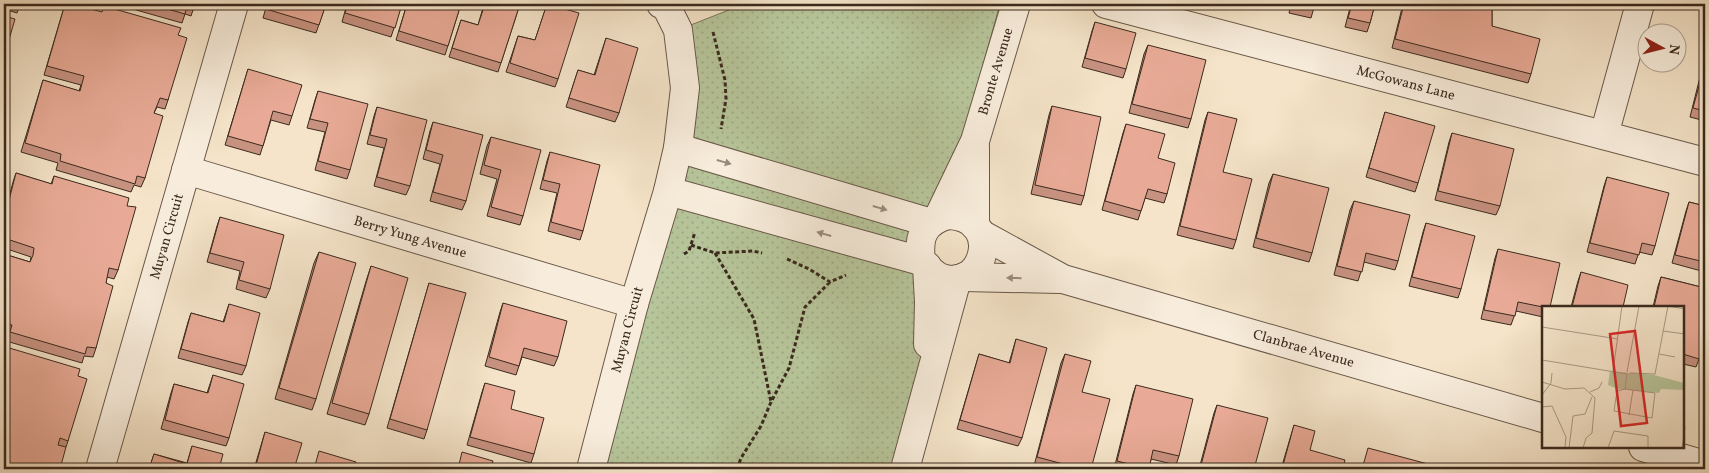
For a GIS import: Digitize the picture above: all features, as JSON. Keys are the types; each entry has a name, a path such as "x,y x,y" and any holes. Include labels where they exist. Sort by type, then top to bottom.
{"street":[{"name":"Muyan Circuit","path":"100,469 234,4"},
{"name":"Muyan Circuit","path":"591,469 634,304 668,191 678,148 685,88 678,30 666,6 662,4"},
{"name":"Bronte Avenue","path":"935,220 975,141 1016,4"},
{"name":"McGowans Lane","path":"1106,4 1705,162"},
{"path":"1604,135 1640,4"},
{"name":"Bronte Avenue","path":"975,141 978,230"},
{"path":"678,148 935,220"},
{"name":"Berry Yung Avenue","path":"186,170 634,304"},
{"path":"668,191 924,264 932,273 939,277 961,278 973,272 979,264 984,244 978,230 968,219 948,215 935,220 924,231 920,242 924,264 929,302 926,393"},
{"name":"Clanbrae Avenue","path":"978,230 1063,279 1542,418"},
{"path":"905,469 961,278"},
{"name":"Clanbrae Avenue","path":"961,278 1063,279"},
{"path":"1646,448 1705,465"}],"path":[{"path":"691,245 715,253 753,251 762,253"},
{"path":"715,253 754,318 771,402"},
{"path":"782,257 809,269 830,282"},
{"path":"737,469 741,458 761,426 789,368 805,307 830,282 845,275 853,274"}],"green space":[{"path":"740,4 1000,4 927,266 926,393 905,469 591,469 668,191 678,30"}],"building":[{"path":"65,4 73,4 102,12 104,6 181,28 178,35 187,38 168,100 160,98 154,113 163,116 145,178 137,176 135,184 60,161 61,154 25,143 43,80 80,91 84,76 47,66"},
{"path":"150,4 195,4 194,7 187,5 185,14"},
{"path":"268,4 326,4 319,25 266,9"},
{"path":"348,4 402,4 395,28 345,13"},
{"path":"407,4 424,8 426,4 461,4 448,46 399,31"},
{"path":"485,4 520,4 501,63 452,48 461,20 478,25"},
{"path":"547,4 579,13 558,79 510,63 518,36 535,40"},
{"path":"1292,4 1315,4 1314,9"},
{"path":"1352,4 1375,4 1370,23 1348,18"},
{"path":"1404,4 1492,4 1492,26 1540,39 1531,74 1395,39"},
{"path":"4,16 15,19 4,57"},
{"path":"1095,22 1136,33 1126,69 1085,58"},
{"path":"606,38 638,48 619,113 569,98 578,70 595,75"},
{"path":"1148,45 1206,60 1191,119 1132,104"},
{"path":"1705,64 1705,111 1693,108"},
{"path":"248,69 302,85 292,116 273,111 263,146 228,136"},
{"path":"318,91 368,104 350,170 318,161 328,123 310,119"},
{"path":"1052,106 1101,117 1084,196 1035,185"},
{"path":"377,107 427,120 410,186 377,177 387,139 370,135"},
{"path":"1208,112 1237,119 1223,172 1252,179 1236,240 1180,226"},
{"path":"1385,112 1435,126 1418,183 1369,168"},
{"path":"433,122 483,135 466,201 433,192 443,155 426,150"},
{"path":"1126,124 1165,134 1158,158 1175,163 1167,194 1148,189 1141,211 1105,201"},
{"path":"1452,133 1514,149 1500,206 1438,191"},
{"path":"491,137 541,150 523,216 491,207 501,170 484,165"},
{"path":"550,152 600,165 583,231 551,222 560,184 543,180"},
{"path":"16,173 52,184 54,176 129,198 127,206 136,207 118,270 109,268 106,283 113,286 96,348 87,347 85,354 10,332 12,325 4,323 4,254 30,262 34,248 4,238 4,217"},
{"path":"1273,174 1329,188 1312,253 1256,238"},
{"path":"1607,177 1669,193 1655,246 1642,243 1639,255 1590,243"},
{"path":"1354,201 1410,215 1398,261 1366,253 1362,272 1337,266"},
{"path":"1689,202 1705,206 1705,262 1675,255"},
{"path":"220,217 284,235 270,289 239,280 244,262 210,253"},
{"path":"1426,223 1475,236 1461,289 1412,277"},
{"path":"1498,249 1560,263 1550,306 1542,307 1518,302 1515,316 1484,310"},
{"path":"319,252 356,263 316,399 279,388"},
{"path":"371,266 408,278 369,414 332,403"},
{"path":"1581,272 1628,285 1623,306 1572,306"},
{"path":"1661,277 1705,288 1705,333 1699,359 1684,354 1684,306 1654,306"},
{"path":"429,283 466,293 427,430 390,419"},
{"path":"503,303 567,321 558,357 524,348 519,366 489,357"},
{"path":"229,304 260,313 246,366 181,349 191,313 224,322"},
{"path":"1016,339 1047,348 1022,438 960,420 979,354 1010,363"},
{"path":"6,347 80,369 78,376 87,379 68,441 60,438 58,445 66,447 60,469 4,469 4,354"},
{"path":"1065,354 1091,361 1082,392 1110,399 1091,469 1082,469 1037,457"},
{"path":"213,375 244,384 229,438 165,420 174,384 208,393"},
{"path":"485,383 515,391 511,409 544,418 534,454 470,437"},
{"path":"1136,385 1193,399 1179,456 1153,450 1149,469 1117,461"},
{"path":"1217,405 1268,418 1254,469 1200,469"},
{"path":"1294,425 1315,431 1310,450 1345,460 1343,469 1282,469"},
{"path":"265,432 302,443 294,469 255,469"},
{"path":"192,446 223,454 219,469 149,469 154,454 187,464"},
{"path":"1368,448 1428,464 1427,469 1362,469"},
{"path":"319,451 356,462 354,469 314,469"},
{"path":"462,452 493,461 491,469 458,469"}]}
